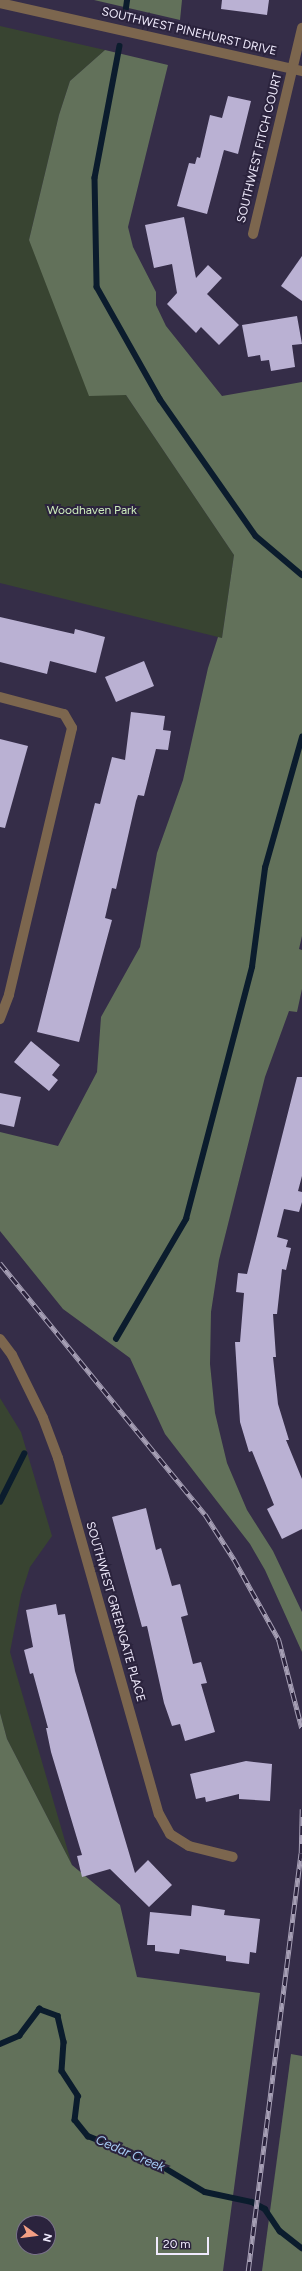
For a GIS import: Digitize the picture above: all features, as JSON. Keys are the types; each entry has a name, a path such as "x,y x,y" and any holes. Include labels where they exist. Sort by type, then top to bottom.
{"street":[{"name":"SOUTHWEST PINEHURST DRIVE","path":"0,4 298,70"},
{"name":"SOUTHWEST FITCH COURT","path":"253,234 298,70 302,28"},
{"path":"0,697 64,714 70,721 71,737 11,987 0,1019"},
{"name":"SOUTHWEST GREENGATE PLACE","path":"0,1340 12,1355 43,1418 58,1458 159,1814 170,1834 189,1846 233,1857"}],"green space":[{"path":"94,0 182,0 180,20"},
{"name":"Woodhaven Park","path":"0,26 105,50 70,81 59,115 29,240 126,395 234,555 222,638 0,583"},
{"path":"105,50 168,65 128,227 133,247 156,292 156,305 166,326 222,396 302,382 302,936 299,949 302,950 302,989 297,1012 289,1011 265,1077 219,1260 211,1312 210,1364 215,1413 227,1463 247,1510 273,1551 302,1612 302,1652 265,1570 250,1544 165,1434 130,1358 63,1309 0,1231 0,1132 58,1146 97,1072 101,1017 140,947 157,853 183,780 208,668 218,637 222,638 234,555 126,395 89,396 29,240 59,115 70,81"},
{"path":"0,1398 21,1432 52,1536 30,1567 21,1595 10,1652 72,1865 7,1739 0,1713"},
{"path":"0,1713 7,1739 72,1865 120,1905 137,1977 260,1993 223,2271 0,2271"},
{"path":"291,2054 302,2056 302,2271 262,2271"}],"building":[{"path":"222,0 269,0 267,15 221,9"},
{"path":"228,96 251,101 238,154 224,150 207,214 177,206 189,163 195,164 197,157 200,158 210,115 222,118"},
{"path":"184,217 196,278 208,265 222,278 207,294 239,325 219,345 201,327 196,333 167,304 177,293 172,264 154,268 145,225"},
{"path":"302,256 302,301 281,286"},
{"path":"297,316 302,344 292,345 295,367 271,371 269,360 261,361 260,355 248,357 242,325"},
{"path":"0,617 74,634 75,629 105,637 96,673 50,661 47,674 0,662"},
{"path":"144,661 154,686 116,702 105,677"},
{"path":"131,712 165,716 163,730 171,731 168,750 156,749 144,796 138,795 136,801 116,889 112,888 105,918 112,920 79,1042 37,1032 95,803 100,804 112,757 125,760"},
{"path":"0,739 28,746 5,828 0,827"},
{"path":"31,1041 60,1065 52,1075 58,1080 49,1091 14,1062"},
{"path":"297,1077 302,1077 302,1176 298,1191 302,1192 302,1202 299,1212 284,1209 277,1237 288,1240 286,1247 291,1248 286,1270 282,1269 277,1314 273,1314 276,1357 273,1357 278,1404 289,1440 286,1440 302,1479 302,1529 282,1539 267,1509 274,1505 252,1451 249,1452 240,1422 235,1342 240,1342 244,1293 236,1292 238,1273 247,1274"},
{"path":"0,1093 21,1097 14,1127 0,1124"},
{"path":"146,1508 156,1550 161,1548 172,1586 180,1584 188,1615 181,1617 193,1664 201,1662 207,1683 201,1684 215,1732 185,1741 180,1724 172,1726 164,1703 147,1626 142,1627 112,1517"},
{"path":"56,1604 58,1615 65,1614 75,1671 135,1873 148,1860 172,1885 149,1907 110,1869 82,1877 77,1856 82,1855 51,1752 46,1728 48,1728 33,1673 30,1674 24,1650 33,1647 26,1610"},
{"path":"246,1761 272,1764 270,1801 239,1799 239,1794 206,1802 205,1797 196,1799 190,1774"},
{"path":"192,1905 225,1910 224,1915 260,1919 256,1953 250,1952 249,1964 226,1961 226,1956 180,1949 179,1954 155,1951 155,1945 147,1945 150,1912 191,1916"}],"waterway":[{"path":"125,15 127,0"},
{"path":"120,46 95,178 97,287 160,399 256,536 302,575"},
{"path":"116,1339 186,1219 252,967 265,868 302,737"},
{"path":"0,1502 24,1454"},
{"name":"Cedar Creek","path":"0,2044 19,2036 39,2009 58,2016 64,2042 62,2071 78,2096 75,2120 88,2136 160,2165 205,2192 252,2202 265,2209 280,2231 302,2248"}],"railway":[{"path":"0,1263 205,1514 234,1559 279,1640 302,1728"},
{"path":"248,2271 301,1853 302,1809"}]}
